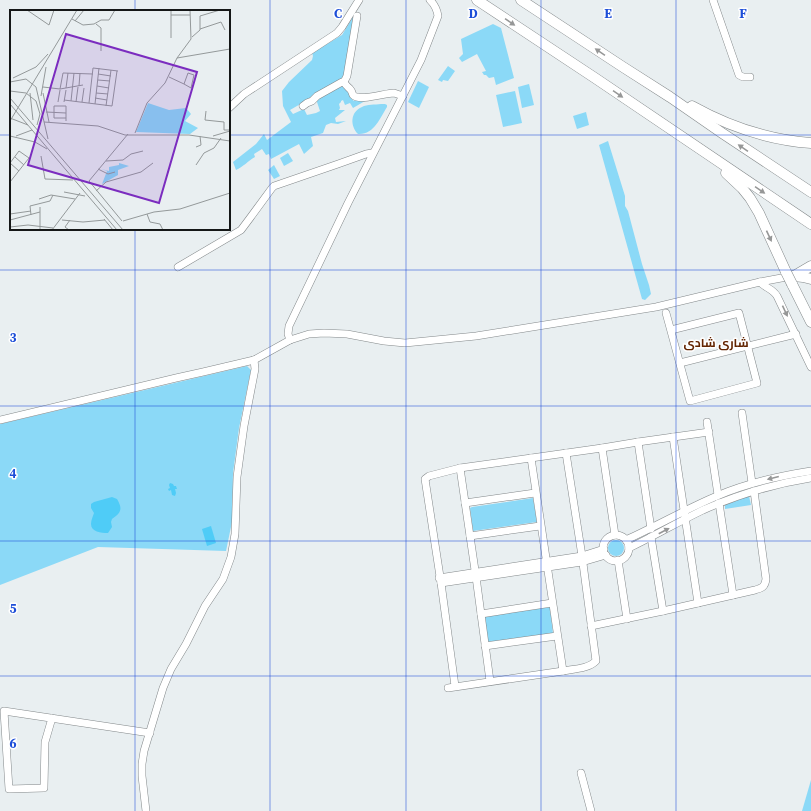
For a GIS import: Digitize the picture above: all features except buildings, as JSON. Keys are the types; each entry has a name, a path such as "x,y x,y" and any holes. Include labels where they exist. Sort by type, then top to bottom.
{"highway":[{"path":"477,0 811,224"},
{"path":"521,0 670,97 811,192"},
{"path":"623,67 714,118 763,135 811,143"},
{"path":"702,152 742,188 750,198 791,277 811,322"},
{"path":"791,277 811,266"},
{"path":"791,277 803,276 811,279"}],"street":[{"path":"230,107 244,94 337,33 358,0"},
{"path":"290,340 288,334 289,326 372,153 421,60 438,16 435,4 430,0"},
{"path":"713,0 739,74 743,77 750,77"},
{"path":"303,106 317,96 344,82 347,76 357,16"},
{"path":"344,82 346,86 352,90 353,95 355,96 364,97 392,93 403,96"},
{"path":"178,267 241,230 274,186 372,153"},
{"path":"0,420 254,360 290,340 309,334 347,334 384,341 405,343 476,336 656,306 760,282 791,277"},
{"path":"760,282 772,289 776,294 811,367"},
{"path":"666,313 690,401 758,383 739,313 671,330"},
{"path":"680,364 796,334"},
{"path":"146,811 141,770 143,757 161,695 168,676 208,601 223,579 231,557 235,534 237,477 245,416 255,369 254,360"},
{"path":"591,626 733,595 764,586 766,583 765,571 742,413"},
{"path":"707,422 718,495"},
{"path":"566,454 596,661 593,664 582,668 451,687 440,580 425,479 426,477 460,468 566,454 709,432"},
{"path":"673,437 698,603"},
{"path":"638,442 651,529"},
{"path":"602,448 615,535"},
{"path":"531,458 540,526 563,671"},
{"path":"460,468 490,681"},
{"path":"629,548 685,519 753,487 785,475 811,471"},
{"path":"626,540 718,495 753,487 811,478"},
{"path":"465,504 536,493"},
{"path":"719,503 733,595"},
{"path":"470,536 540,526"},
{"path":"615,535 622,536 626,540 629,546 628,554 618,560 610,559 605,552 604,544 606,540 615,535"},
{"path":"651,537 663,611"},
{"path":"440,580 547,565 582,559 605,552"},
{"path":"618,560 627,619"},
{"path":"481,614 552,603"},
{"path":"485,646 557,636"},
{"path":"52,718 45,742 44,788 9,789 4,711 52,718 150,733"},
{"path":"581,773 591,811"}],"shaded area":[{"path":"355,16 344,79 290,110 293,114 304,109 307,115 316,113 320,111 317,102 314,100 343,84 354,101 357,98 365,101 353,108 350,103 345,105 343,100 341,101 339,104 339,110 345,110 335,118 336,122 346,121 338,124 331,123 326,125 323,133 311,137 313,146 304,154 299,144 271,159 269,154 266,155 262,149 254,154 255,157 236,170 233,162 256,144 264,134 267,140 291,122 283,106 282,91 289,82 312,60 312,53 342,35"},
{"path":"493,24 501,28 514,78 496,85 494,77 489,78 482,72 486,71 477,54 462,62 459,58 463,54 461,39"},
{"path":"448,66 455,71 448,81 443,80 442,82 438,80"},
{"path":"418,81 429,87 419,108 408,102"},
{"path":"529,84 534,105 522,108 518,87"},
{"path":"515,91 522,123 503,127 496,95"},
{"path":"385,104 387,107 379,121 372,129 364,134 358,134 355,131 352,119 358,109 369,105"},
{"path":"586,112 589,125 577,129 573,116"},
{"path":"608,141 625,196 625,206 628,211 649,285 651,294 645,300 642,299 599,145"},
{"path":"288,153 293,161 284,166 280,158"},
{"path":"274,165 280,176 274,179 268,170"},
{"path":"247,366 251,370 239,428 233,473 232,522 226,551 98,547 0,585 0,424"},
{"path":"170,483 176,486 177,489 175,489 175,496 172,495 171,490 169,491 168,489 170,488"},
{"path":"749,496 751,505 725,509 725,505"},
{"path":"112,497 117,499 120,506 119,513 112,519 112,527 108,533 97,532 91,527 91,521 94,513 91,508 91,504"},
{"path":"533,498 537,522 473,531 470,508"},
{"path":"211,526 216,543 207,546 202,529"},
{"path":"616,540 622,542 624,548 622,554 616,556 610,554 608,548 610,542"},
{"path":"550,607 553,634 488,643 486,616"},
{"path":"811,780 811,811 802,811"}],"district":[{"name":"شاری شادی","path":"716,343"}]}
